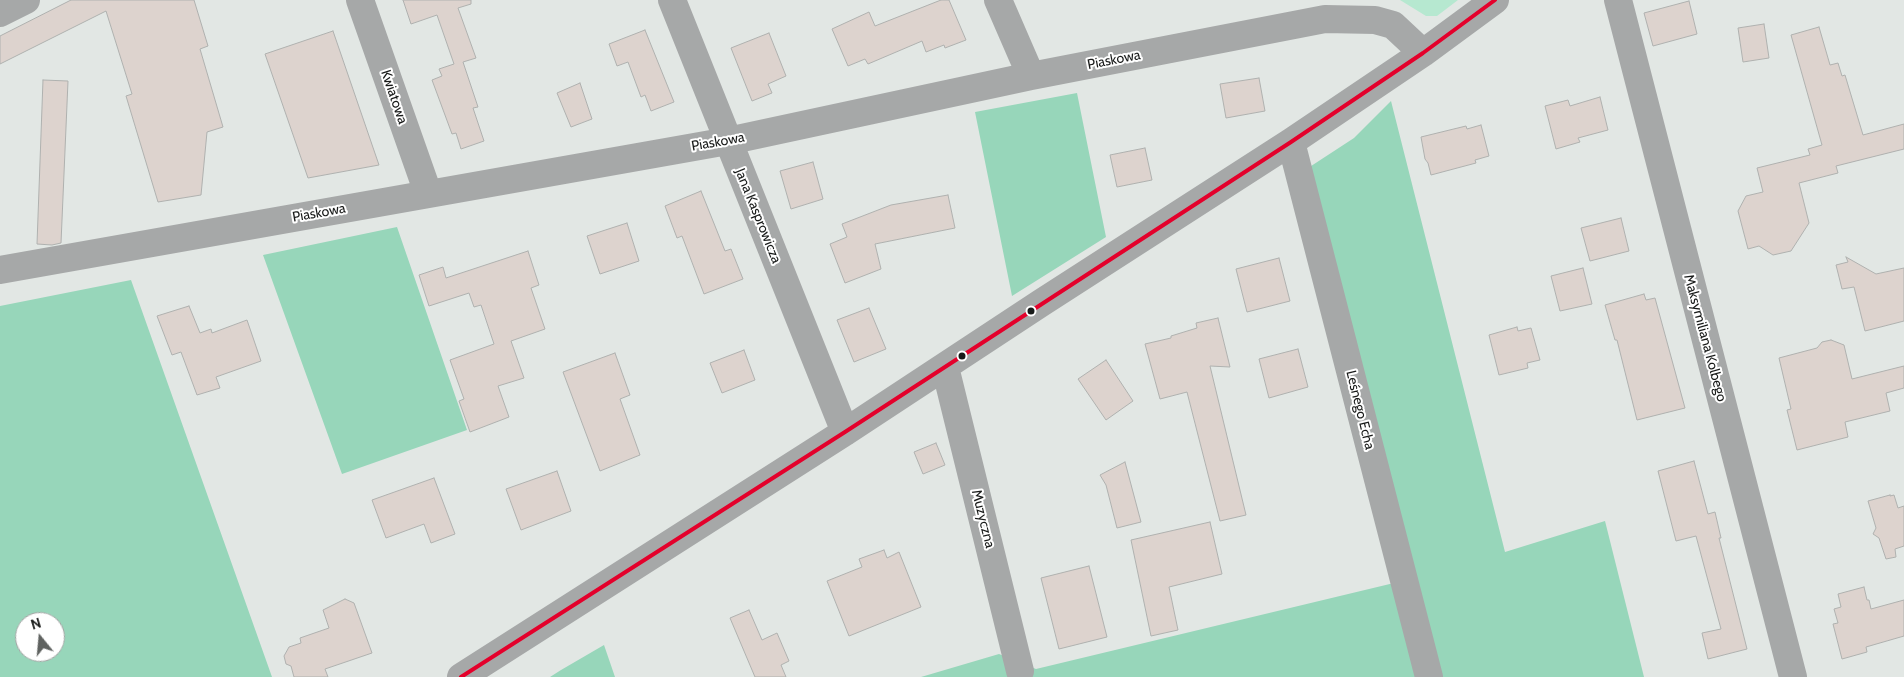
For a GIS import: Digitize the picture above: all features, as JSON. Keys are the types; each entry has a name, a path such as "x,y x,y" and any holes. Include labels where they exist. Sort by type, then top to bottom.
{"street":[{"path":"0,13 26,0"},
{"name":"Kwiatowa","path":"360,0 428,193"},
{"name":"Jana Kasprowicza","path":"672,0 845,432"},
{"path":"998,0 1031,76"},
{"path":"462,677 845,432 1292,142 1495,0"},
{"name":"Maksymiliana Kolbego","path":"1618,0 1793,677"},
{"name":"Piaskowa","path":"0,270 728,141 1031,76 1326,19 1375,20 1393,25 1423,52"},
{"name":"Leśnego Echa","path":"1292,142 1429,677"},
{"name":"Muzyczna","path":"945,367 1020,671"}],"green space":[{"path":"1400,0 1458,0 1437,16 1426,16"},
{"path":"1077,93 1106,237 1012,296 975,112"},
{"path":"1391,101 1505,552 1605,521 1644,677 1436,677 1305,170 1354,138"},
{"path":"397,227 467,430 342,474 263,255"},
{"path":"131,280 272,677 0,677 0,306"},
{"path":"1394,583 1418,677 921,677 999,654 1036,669"},
{"path":"604,645 615,677 550,677 561,670"}],"building":[{"path":"71,0 194,0 208,46 200,49 223,127 207,132 201,195 158,202 126,96 132,94 106,11 0,64 0,36"},
{"path":"403,0 471,0 471,4 458,8 476,58 463,62 478,107 473,108 484,141 461,149 456,133 452,134 432,80 442,76 439,69 454,64 437,15 411,24"},
{"path":"941,0 949,0 966,40 945,48 944,45 926,52 922,41 868,64 865,59 848,66 832,29 869,12 875,26"},
{"path":"1689,1 1697,34 1653,46 1644,13"},
{"path":"1764,24 1769,58 1743,62 1738,28"},
{"path":"1819,27 1830,65 1838,63 1842,76 1845,75 1863,135 1904,124 1904,149 1836,166 1838,173 1799,183 1809,223 1791,251 1773,255 1759,246 1748,249 1738,211 1746,196 1763,192 1757,168 1810,155 1808,149 1822,145 1791,35"},
{"path":"645,30 674,102 651,111 645,95 641,97 628,62 617,66 609,44"},
{"path":"333,31 379,165 308,178 265,54"},
{"path":"769,33 786,76 768,84 772,93 752,101 731,48"},
{"path":"1259,78 1265,111 1226,118 1220,84"},
{"path":"43,80 68,81 61,243 52,245 37,244"},
{"path":"580,83 592,119 571,127 557,93"},
{"path":"1600,97 1608,130 1578,138 1580,142 1556,149 1545,106 1568,100 1570,106"},
{"path":"1481,125 1489,156 1475,160 1476,163 1431,175 1425,159 1421,137 1466,126 1467,129"},
{"path":"1145,148 1152,180 1117,187 1110,155"},
{"path":"813,162 823,199 791,209 780,171"},
{"path":"701,191 725,251 731,249 743,279 704,294 682,236 677,238 665,206"},
{"path":"948,195 955,228 875,244 881,269 845,283 830,244 847,237 842,224 891,205"},
{"path":"1621,218 1629,251 1590,261 1581,228"},
{"path":"627,223 639,261 600,274 587,236"},
{"path":"528,251 539,285 531,288 545,329 511,341 524,378 498,386 509,417 470,432 459,401 464,399 450,360 494,344 481,305 474,307 469,293 429,306 419,275 443,267 446,278"},
{"path":"1846,257 1876,274 1904,268 1904,321 1865,331 1854,287 1842,289 1836,265 1848,262"},
{"path":"1279,258 1290,301 1247,312 1236,269"},
{"path":"1583,268 1592,304 1560,311 1551,276"},
{"path":"1644,294 1646,300 1655,298 1685,408 1637,420 1617,340 1615,340 1605,305"},
{"path":"189,306 200,333 211,329 212,333 247,320 261,361 216,377 220,388 197,395 181,352 172,355 157,316"},
{"path":"869,308 886,349 854,362 837,320"},
{"path":"1218,318 1230,367 1210,366 1246,515 1220,521 1187,392 1160,399 1145,344 1171,338 1171,336 1197,328 1196,323"},
{"path":"1517,327 1518,331 1531,328 1540,360 1527,363 1528,368 1499,375 1489,335"},
{"path":"1831,340 1844,345 1852,379 1904,366 1904,388 1886,393 1890,411 1845,422 1848,437 1797,450 1787,410 1791,409 1779,358 1817,348 1822,342"},
{"path":"1298,349 1308,387 1269,398 1259,359"},
{"path":"744,350 755,380 722,393 710,363"},
{"path":"615,353 630,395 620,399 640,455 600,471 563,372"},
{"path":"1106,360 1133,401 1106,420 1078,379"},
{"path":"936,443 945,465 923,474 914,452"},
{"path":"1694,461 1708,514 1715,512 1721,538 1719,538 1747,649 1708,659 1702,633 1721,629 1696,536 1676,541 1658,471"},
{"path":"1125,462 1141,522 1117,528 1106,485 1100,475"},
{"path":"557,471 571,511 521,530 506,489"},
{"path":"434,478 455,534 431,543 424,524 386,538 372,500"},
{"path":"1894,495 1898,508 1904,506 1904,546 1895,549 1896,557 1886,559 1879,538 1873,534 1876,528 1868,501"},
{"path":"1210,522 1222,574 1169,587 1178,630 1151,636 1131,540"},
{"path":"884,550 887,558 899,552 921,607 849,636 827,581 862,567 859,559"},
{"path":"1089,566 1107,637 1059,649 1041,578"},
{"path":"1864,587 1871,609 1904,600 1904,636 1866,647 1867,652 1842,659 1833,624 1838,623 1834,609 1841,607 1838,594"},
{"path":"345,599 354,603 372,653 325,669 328,677 294,677 291,666 286,664 284,656 289,647 301,643 300,638 329,628 323,610"},
{"path":"749,610 762,640 777,633 789,661 781,665 786,677 755,677 730,618"}],"transit line":[{"path":"461,677 845,432 1291,142 1423,53 1495,0"}]}
